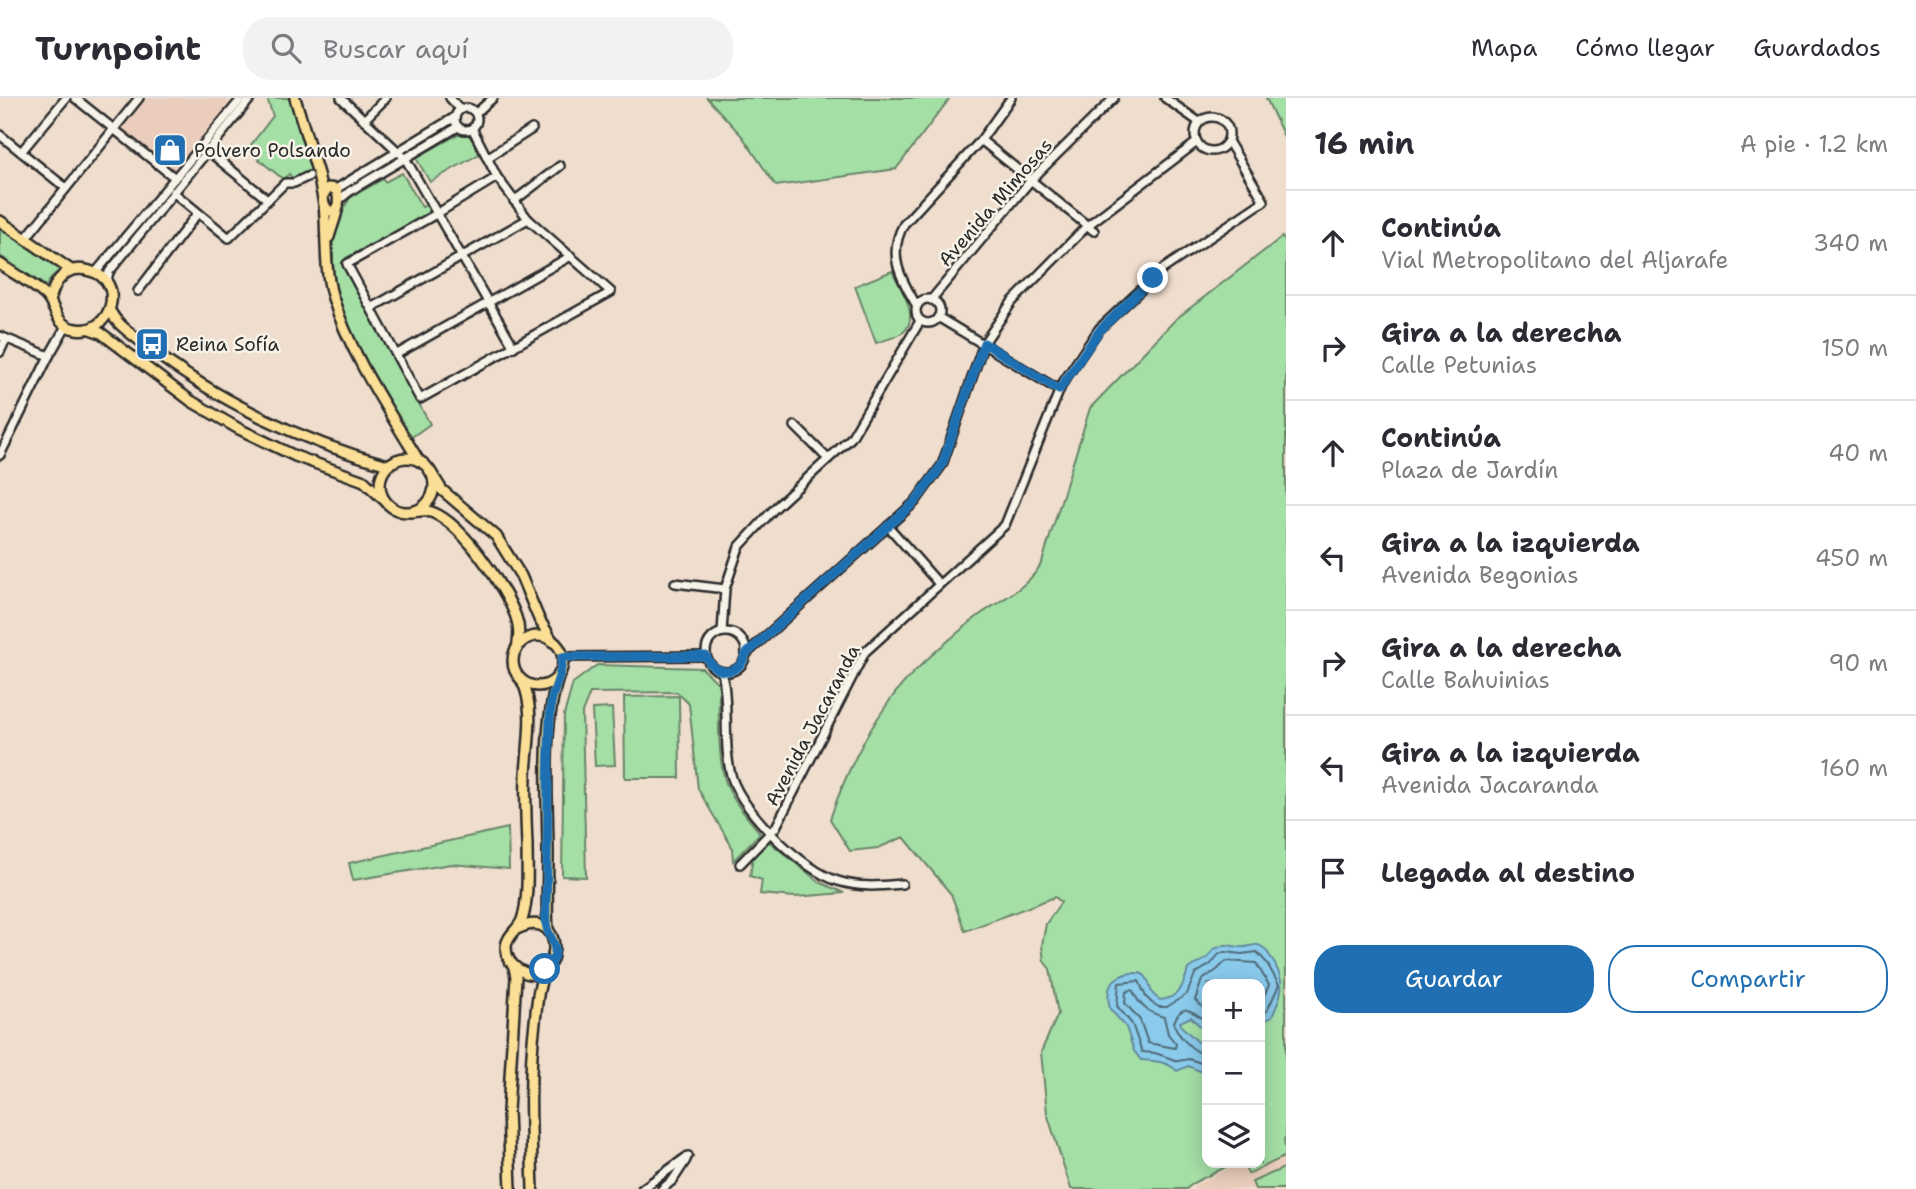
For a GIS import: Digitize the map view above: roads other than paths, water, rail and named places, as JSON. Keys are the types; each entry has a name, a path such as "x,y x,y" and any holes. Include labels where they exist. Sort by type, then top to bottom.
{"main road":[{"path":"295,98 314,175 328,211 334,211 339,203"},
{"path":"314,175 335,188 339,203 327,242"},
{"path":"335,188 328,188 324,200 327,242 332,293 349,339 419,461 430,471 442,490 496,536 521,576 539,619 562,657 561,672 551,701 546,909 548,930 556,950 554,958 545,969 538,993 531,1054 533,1189"},
{"path":"0,221 71,270"},
{"path":"0,264 44,294 58,319 75,329 90,328 104,320 110,311 112,299 107,281 96,272 82,268 61,276 53,287 50,301"},
{"path":"110,311 121,326 159,355 236,403 297,433 388,465 406,458 419,461"},
{"path":"90,328 101,333 191,401 239,429 295,456 364,481 388,506 398,511 427,511 439,517 463,536 485,561 515,615 520,635 514,657 515,670 529,700 524,907 522,920 506,947 516,977 508,1111 510,1189"},
{"path":"406,439 406,458"},
{"path":"382,498 379,482 388,465"},
{"path":"411,512 425,506 431,499 434,484 430,471"},
{"path":"517,649 523,642 538,637 553,642"},
{"path":"522,681 530,685 546,685 554,681 561,672"},
{"path":"517,929 533,924 548,930"},
{"path":"514,967 530,974 545,969"}],"street":[{"path":"21,152 66,98"},
{"path":"75,98 176,178"},
{"path":"26,238 139,98"},
{"path":"96,272 242,98"},
{"path":"107,281 109,272 251,98"},
{"path":"341,98 405,158 513,347"},
{"path":"364,120 386,98"},
{"path":"450,98 460,109"},
{"path":"475,113 493,98"},
{"path":"917,306 923,300 931,300 939,306 938,317 930,323 920,321 916,314 917,306 899,269 895,252 896,238 904,223 981,140 1011,98"},
{"name":"Avenida Mimosas","path":"931,300 1031,180 1114,98"},
{"path":"1165,98 1199,122"},
{"path":"458,127 465,130 471,128 477,120 470,108 460,109"},
{"path":"335,188 455,117 460,109"},
{"path":"455,117 458,127"},
{"path":"1196,142 1209,150 1215,150 1228,141 1229,129 1224,121 1213,117 1199,122"},
{"path":"1196,142 1199,122"},
{"path":"339,203 350,191 458,127"},
{"path":"471,128 497,177 528,219 611,292 420,399 346,264 497,177"},
{"path":"487,158 532,129"},
{"path":"0,135 66,188"},
{"path":"981,140 1091,229"},
{"name":"Avenida Jacaranda","path":"740,864 776,827 865,652 1004,525 1059,390 1100,330 1163,269 1264,201 1228,141"},
{"path":"746,654 743,641 738,636 722,632 710,639 706,656 713,668 722,671 736,669 746,654 915,502 942,465 984,343 1012,302 1091,229 1196,142"},
{"path":"207,150 268,200"},
{"path":"514,201 560,166"},
{"path":"173,192 229,238 285,183 294,183 314,175"},
{"path":"138,291 197,214"},
{"path":"371,308 528,219"},
{"path":"397,354 571,256"},
{"path":"938,317 1059,390"},
{"path":"722,632 724,589 739,547 775,508 851,438 920,321"},
{"path":"0,455 66,326"},
{"path":"0,352 3,337 49,356"},
{"path":"795,426 827,458"},
{"path":"888,526 939,584"},
{"path":"675,583 724,589"},
{"path":"562,657 706,656"},
{"path":"722,671 732,777 752,812 770,833 807,865 835,881 866,888 902,884"},
{"path":"642,1189 688,1156 673,1180 662,1189"}],"water":[{"path":"1225,945 1258,945 1269,954 1279,972 1282,986 1272,1017 1265,1020 1265,979 1202,979 1202,1026 1191,1017 1180,1022 1202,1045 1202,1072 1188,1066 1177,1071 1165,1063 1141,1060 1134,1051 1126,1027 1110,1009 1108,995 1111,984 1124,975 1141,974 1145,975 1152,992 1160,1000 1172,997 1180,990 1188,969 1207,958 1214,949"}],"place":[{"name":"Polvero Polsando","path":"170,150"},
{"name":"Reina Sofía","path":"152,344"}]}
